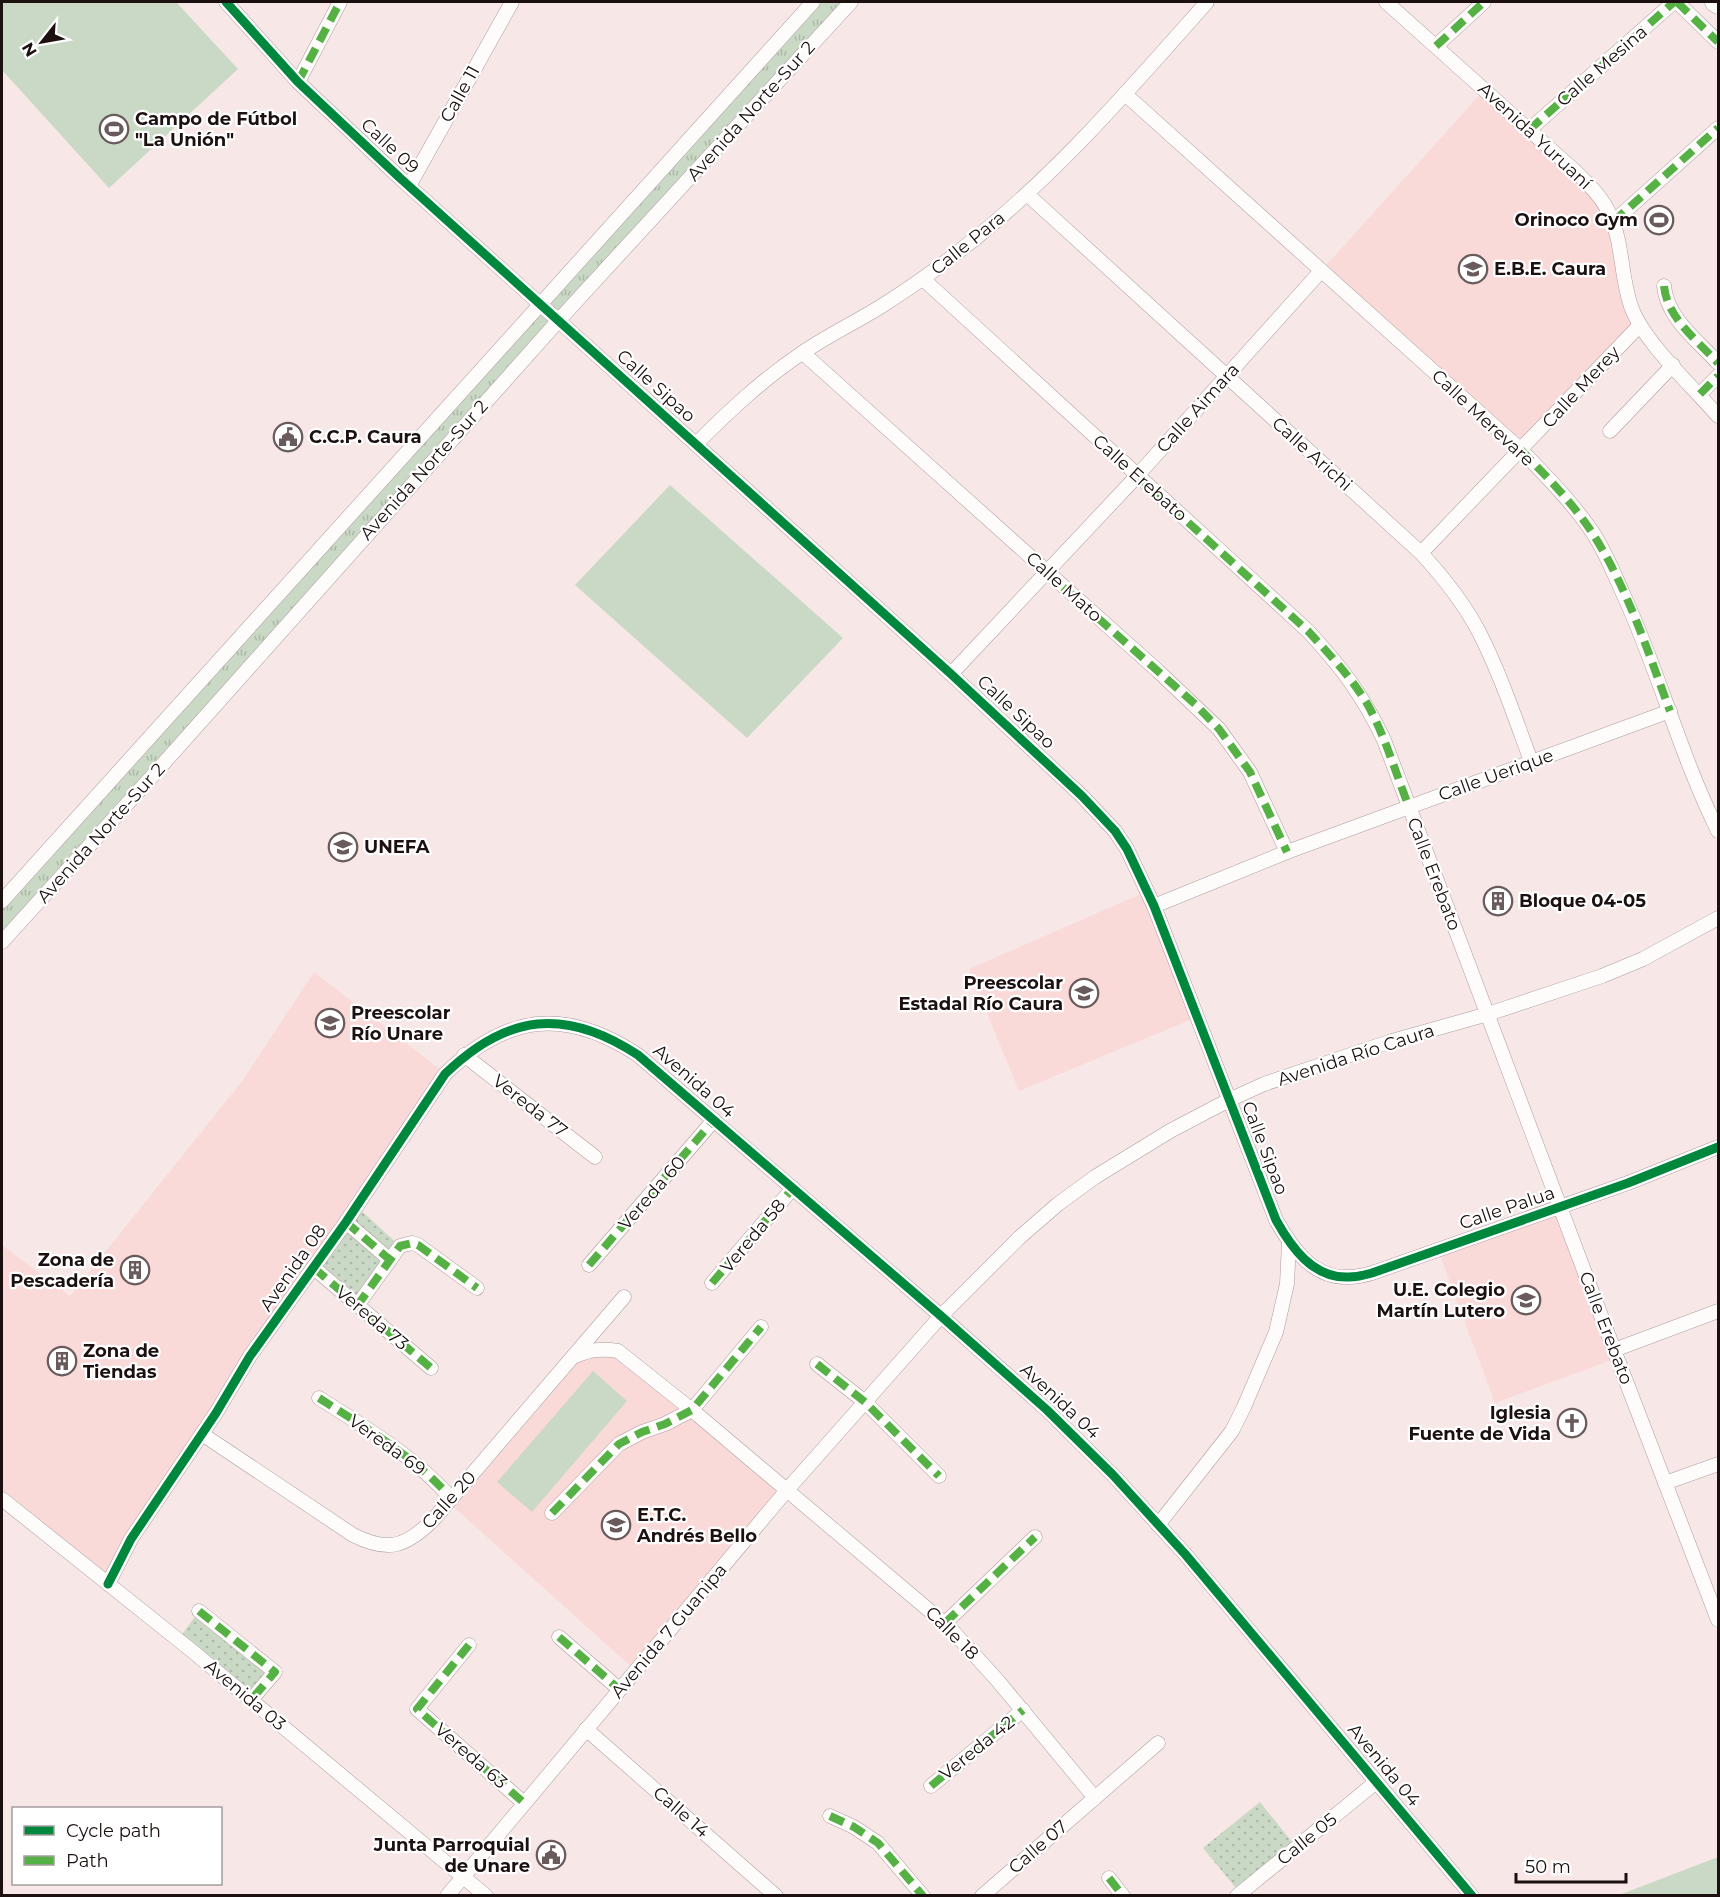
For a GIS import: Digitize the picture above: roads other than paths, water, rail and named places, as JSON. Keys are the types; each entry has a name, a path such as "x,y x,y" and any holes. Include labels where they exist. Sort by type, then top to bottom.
{"street":[{"name":"Calle 09","path":"226,2 298,82 408,186 541,304"},
{"path":"298,82 340,2"},
{"name":"Calle 11","path":"408,186 512,2"},
{"name":"Avenida Norte-Sur 2","path":"2,900 813,2"},
{"name":"Avenida Norte-Sur 2","path":"2,942 559,320 851,2"},
{"name":"Calle Para","path":"696,444 743,398 803,353 923,279 1028,195 1125,94 1206,2"},
{"name":"Avenida Yuruaní","path":"1386,2 1576,172 1597,194 1613,222 1628,295 1640,325 1719,416"},
{"path":"1436,46 1484,2"},
{"path":"1676,2 1719,42"},
{"name":"Calle Mesina","path":"1529,130 1676,2"},
{"name":"Calle Merevare","path":"1125,94 1521,450 1593,533 1611,566 1640,630 1707,807 1719,831"},
{"path":"1613,222 1719,128"},
{"name":"Calle Arichi","path":"1028,195 1421,553 1460,601 1478,631 1496,669 1531,761"},
{"name":"Calle Aimara","path":"951,674 1137,476 1321,271"},
{"name":"Calle Erebato","path":"923,279 1308,631 1333,658 1369,708 1384,740 1614,1350 1718,1618"},
{"path":"1664,285 1665,299 1677,319 1719,363"},
{"name":"Calle Sipao","path":"541,304 951,674 1082,796 1115,831 1138,870 1154,906 1276,1220 1289,1243 1305,1261"},
{"name":"Calle Merey","path":"1421,553 1640,325"},
{"name":"Calle Mato","path":"803,353 1173,684 1219,729 1250,772 1287,852"},
{"path":"1610,431 1673,365"},
{"path":"1700,394 1719,376"},
{"name":"Calle Uerique","path":"1154,906 1287,852 1670,711"},
{"name":"Avenida Río Caura","path":"941,1316 1012,1244 1058,1204 1130,1155 1229,1100 1264,1084 1318,1065 1488,1014 1602,976 1662,950 1719,918"},
{"name":"Avenida 08","path":"108,1584 131,1539 250,1356 346,1222 445,1074 482,1042 505,1031 548,1023"},
{"name":"Avenida 04","path":"548,1023 570,1025 614,1039 638,1054 941,1316 1070,1432 1158,1525 1472,1896"},
{"name":"Vereda 77","path":"465,1055 595,1157"},
{"name":"Vereda 60","path":"589,1265 714,1120"},
{"name":"Calle Palua","path":"1305,1261 1325,1272 1347,1277 1372,1273 1561,1207 1719,1147"},
{"name":"Vereda 58","path":"712,1283 793,1188"},
{"path":"346,1222 390,1260"},
{"path":"357,1306 400,1246 412,1243 477,1288"},
{"path":"1158,1525 1232,1431 1244,1407 1276,1332 1287,1284 1289,1243"},
{"name":"Vereda 73","path":"314,1268 431,1368"},
{"name":"Calle 20","path":"201,1434 353,1534 370,1543 387,1547 400,1544 413,1538 432,1521 624,1297"},
{"path":"1614,1350 1719,1311"},
{"name":"Avenida 7 Guanipa","path":"447,1896 787,1490 941,1316"},
{"path":"552,1513 620,1444 692,1410 761,1327"},
{"path":"574,1356 593,1349 618,1351 787,1490"},
{"path":"817,1364 865,1402 939,1476"},
{"name":"Vereda 69","path":"320,1398 404,1454 436,1481 451,1498"},
{"path":"1665,1483 1719,1464"},
{"name":"Calle 18","path":"787,1490 966,1643 1095,1798"},
{"name":"Avenida 03","path":"2,1499 486,1896"},
{"path":"945,1623 1035,1538"},
{"path":"199,1611 275,1672 251,1701"},
{"path":"559,1637 619,1689"},
{"name":"Vereda 63","path":"469,1645 417,1709 524,1803"},
{"name":"Vereda 42","path":"931,1786 1023,1710"},
{"name":"Calle 14","path":"586,1729 776,1896"},
{"name":"Calle 07","path":"983,1895 1158,1743"},
{"name":"Calle 05","path":"1238,1896 1376,1782"},
{"path":"830,1816 854,1827 878,1843 923,1896"},
{"path":"1109,1878 1123,1896"}],"place":[{"name":"Campo de Fútbol \"La Unión\"","path":"114,129"},
{"name":"Orinoco Gym","path":"1659,220"},
{"name":"E.B.E. Caura","path":"1473,269"},
{"name":"C.C.P. Caura","path":"288,437"},
{"name":"UNEFA","path":"343,847"},
{"name":"Bloque 04-05","path":"1498,901"},
{"name":"Preescolar Estadal Río Caura","path":"1084,993"},
{"name":"Preescolar Río Unare","path":"330,1023"},
{"name":"Zona de Pescadería","path":"135,1270"},
{"name":"U.E. Colegio Martín Lutero","path":"1526,1300"},
{"name":"Zona de Tiendas","path":"62,1361"},
{"name":"Iglesia Fuente de Vida","path":"1572,1423"},
{"name":"E.T.C. Andrés Bello","path":"616,1525"},
{"name":"Junta Parroquial de Unare","path":"551,1855"}]}
